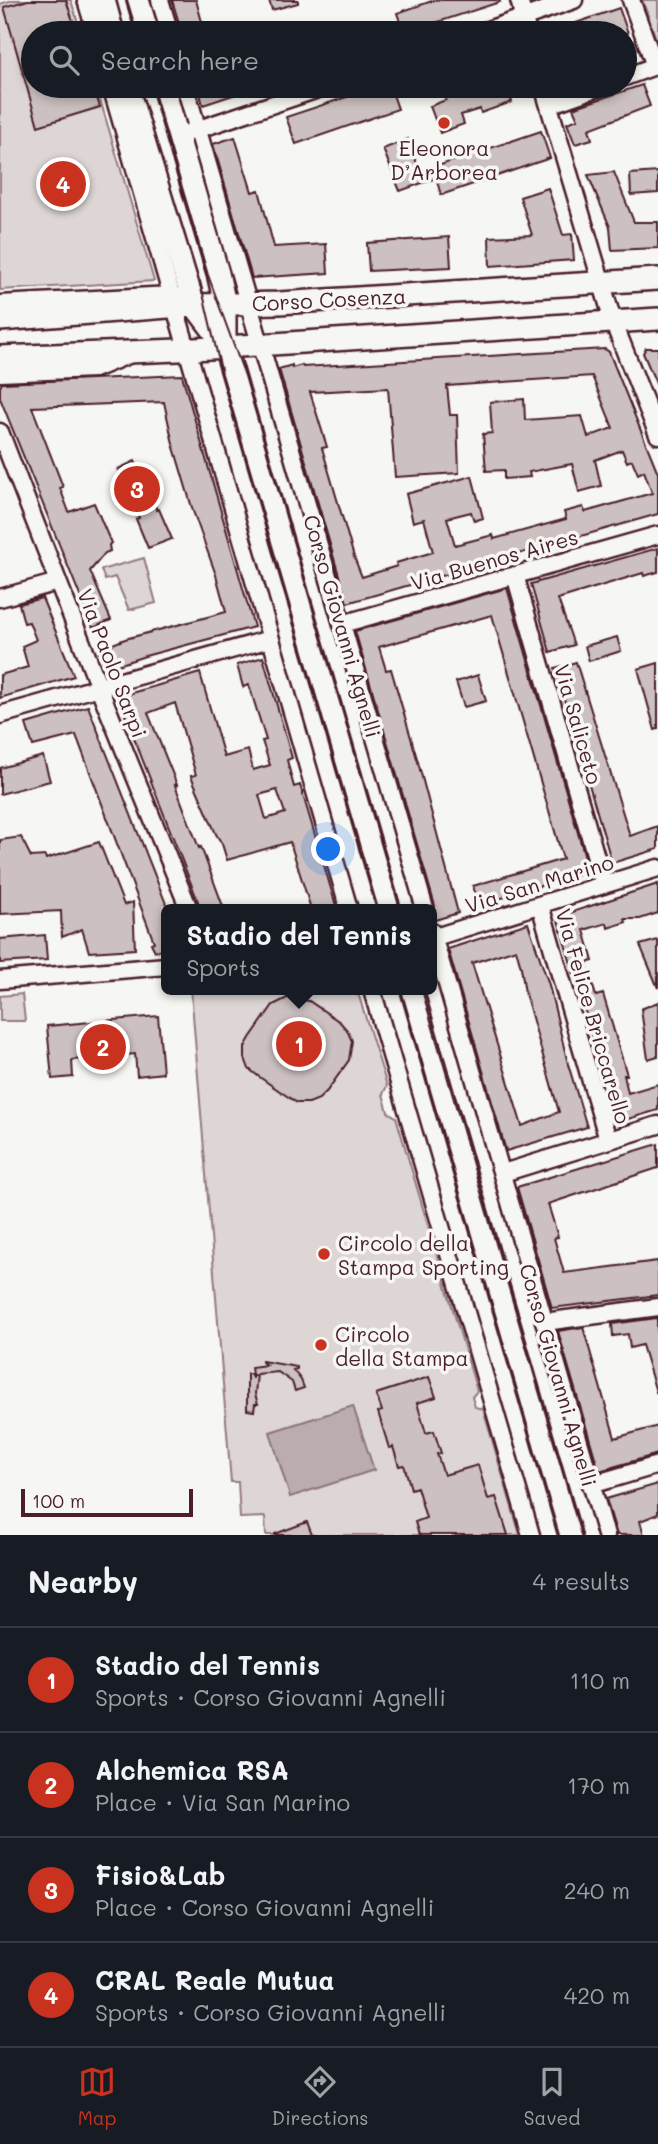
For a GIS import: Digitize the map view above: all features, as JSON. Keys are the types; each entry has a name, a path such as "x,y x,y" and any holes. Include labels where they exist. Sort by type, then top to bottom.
{"main road":[{"path":"104,0 110,21"},
{"path":"138,0 144,21"},
{"name":"Corso Giovanni Agnelli","path":"129,98 136,145 185,279 182,303 225,346 387,904"},
{"name":"Corso Giovanni Agnelli","path":"170,98 188,132 218,273 238,303 225,346"},
{"name":"Corso Cosenza","path":"0,320 182,303 279,303 658,279"},
{"name":"Corso Cosenza","path":"0,357 187,349 658,318"},
{"name":"Corso Giovanni Agnelli","path":"413,995 570,1535"}],"street":[{"path":"86,0 92,21"},
{"path":"160,0 166,21"},
{"path":"519,0 525,21"},
{"path":"534,21 574,0"},
{"path":"631,0 655,66 637,73"},
{"name":"Corso Giovanni Agnelli","path":"116,98 136,145 182,303 187,349 348,904"},
{"name":"Corso Giovanni Agnelli","path":"186,98 188,132 238,303 261,344 424,904"},
{"path":"188,132 291,98"},
{"path":"547,98 613,321 658,435"},
{"path":"549,105 569,98"},
{"name":"Corso Cosenza","path":"0,304 182,303"},
{"name":"Corso Cosenza","path":"0,373 94,369 137,351"},
{"name":"Via Paolo Sarpi","path":"0,432 187,904"},
{"name":"Via Buenos Aires","path":"342,624 658,534"},
{"name":"Via Saliceto","path":"515,575 604,885"},
{"path":"0,598 58,582"},
{"path":"0,715 270,639"},
{"name":"Via San Marino","path":"437,935 658,868"},
{"name":"Via Felice Briccarello","path":"540,905 608,1140"},
{"name":"Corso Giovanni Agnelli","path":"437,950 606,1535"},
{"path":"0,980 161,966"},
{"path":"373,995 531,1535"},
{"path":"503,1173 658,1125"},
{"path":"544,1322 658,1307"},
{"path":"592,1489 658,1465"},
{"path":"592,1489 658,1476"}],"shaded area":[{"path":"13,0 71,0 77,21 21,21 21,98 100,98 154,281 0,290 0,4"},
{"path":"642,0 658,0 658,45 645,6"},
{"path":"144,558 156,603 129,610 115,577 105,580 101,570"},
{"path":"22,994 25,1021 0,1021 0,996"},
{"name":"Circolo della Stampa Sporting","path":"191,995 359,995 387,1086 383,1094 388,1112 396,1117 477,1391 472,1397 475,1407 483,1409 520,1535 266,1535 265,1517 240,1518 238,1482 231,1482"},
{"path":"353,1406 374,1470 290,1497 270,1432"}],"building":[{"path":"28,0 66,0 73,21 21,21 21,66 4,7"},
{"path":"172,0 196,0 202,21 178,21"},
{"path":"269,0 298,0 298,3 272,10"},
{"path":"435,0 500,2 441,21 400,21 397,13"},
{"path":"619,8 624,21 582,21"},
{"path":"642,85 650,106 589,129 592,139 575,144 567,123 578,119 573,108 603,98 637,98 637,87"},
{"path":"30,98 97,98 100,107 38,126"},
{"path":"201,98 224,98 203,105"},
{"path":"344,98 394,98 398,109 296,144 286,117"},
{"path":"445,98 510,98 512,102 481,113 480,109 461,115 464,124 440,133 430,106 446,100"},
{"path":"541,131 550,158 441,195 436,178 400,191 383,149 408,139 420,172"},
{"path":"235,137 252,192 259,190 274,247 326,244 328,273 252,278 213,144"},
{"path":"614,172 634,222 658,222 658,248 612,250 610,227 588,175"},
{"path":"658,172 658,193 631,195 630,174"},
{"path":"548,188 563,235 572,234 574,260 490,266 489,237 532,235 520,197"},
{"path":"449,237 451,267 369,271 367,243"},
{"path":"646,348 658,348 658,388 643,353"},
{"path":"605,349 609,352 658,473 658,514 347,603 279,369 292,365 292,368","holes":["592,376 613,428 588,437 582,416 525,420 524,399 490,402 492,433 483,434 486,471 504,470 504,479 530,477 529,472 572,464 579,492 601,486 595,460 622,450 627,462 632,460 638,474 644,471 652,493 585,512 583,507 564,512 566,519 494,539 493,535 455,545 447,518 471,512 474,521 483,518 472,476 406,494 413,522 424,519 433,552 362,577 322,448 327,447 310,392 388,388 395,477 459,473 457,415 450,415 447,386"]},
{"path":"182,375 254,627 106,669 98,650 125,639 226,612 173,444 164,402 32,407 63,487 60,488 69,512 94,503 111,543 110,551 105,553 90,571 111,620 93,628 0,398 0,387 2,383"},
{"path":"135,461 172,539 148,548 136,519 139,518 118,469"},
{"path":"658,548 658,572 644,576 643,573 558,599 574,645 550,652 531,584"},
{"path":"507,588 589,871 479,905 473,886 563,859 492,615 379,647 386,670 391,669 458,913 437,919 437,904 434,904 355,631"},
{"path":"42,598 74,676 0,698 0,675 28,667 22,646 36,640 29,622 24,623 19,604"},
{"path":"617,637 621,651 589,661 585,646"},
{"path":"263,657 292,758 287,760 294,787 300,785 336,904 309,904 290,842 227,860 191,776 196,775 175,703 148,713 222,904 199,904 118,697 200,673 224,757 248,750 253,770 270,765 262,741 266,740 249,685 243,687 237,665","holes":["277,790 285,813 266,819 259,795"]},
{"path":"576,662 630,836 658,826 658,849 612,863 555,668"},
{"path":"658,663 658,729 655,730 638,669"},
{"path":"478,675 486,701 464,707 456,682"},
{"path":"88,706 166,904 161,904 161,950 155,951 151,943 154,942 76,735 33,746 26,724"},
{"path":"43,756 50,781 0,794 0,768"},
{"path":"21,837 31,857 45,856 46,859 99,842 124,905 133,902 135,949 89,952 82,929 62,937 61,911 0,914 0,840"},
{"path":"658,884 658,913 640,919 625,919 626,922 608,928 607,923 584,930 593,961 586,963 596,996 603,994 627,1075 624,1075 628,1093 658,1084 658,1110 618,1122 557,917"},
{"path":"528,923 549,985 587,1127 506,1151 448,949","holes":["516,949 525,993 559,1112 522,1126 472,963"]},
{"path":"45,935 47,960 0,963 0,939"},
{"path":"658,940 658,988 640,945"},
{"path":"289,997 309,1001 340,1022 352,1041 349,1060 327,1091 319,1099 309,1103 297,1103 258,1076 249,1069 245,1058 245,1047 273,1005"},
{"path":"658,1002 658,1056 648,1059 641,1009"},
{"path":"158,1016 163,1073 137,1076 135,1054 72,1060 73,1077 52,1079 47,1026"},
{"path":"658,1144 658,1168 548,1204 558,1237 554,1238 564,1273 658,1261 658,1295 552,1308 517,1187"},
{"path":"657,1318 656,1392 642,1345 630,1348 628,1334 613,1336 612,1324"},
{"path":"583,1327 615,1438 658,1426 658,1454 599,1471 558,1331"},
{"path":"262,1361 297,1367 293,1370 304,1388 295,1391 292,1382 278,1372 257,1374 255,1394 258,1404 255,1404 254,1411 247,1410 247,1374 252,1378 254,1375 251,1367 266,1365"},
{"path":"429,1377 436,1397 417,1403 426,1433 434,1431 441,1453 437,1454 444,1475 478,1465 488,1499 496,1497 508,1535 419,1535 415,1522 426,1518 417,1487 411,1489 404,1465 399,1466 393,1447 389,1448 378,1412 382,1411 376,1394"},
{"path":"658,1484 658,1514 640,1521 644,1535 617,1535 606,1499"},
{"path":"307,1522 312,1535 275,1535 275,1534"}],"tram line":[{"path":"127,0 133,21"},
{"path":"156,98 208,275 245,376 399,904"},
{"path":"200,281 222,374 377,904"},
{"path":"402,995 559,1535"},
{"path":"423,995 581,1535"}],"place":[{"name":"Eleonora D’Arborea","path":"444,123"},
{"name":"CRAL Reale Mutua","path":"63,184"},
{"name":"Fisio&Lab","path":"137,489"},
{"name":"Stadio del Tennis","path":"299,1044"},
{"name":"Alchemica RSA","path":"103,1047"},
{"name":"Circolo della Stampa Sporting","path":"324,1254"},
{"name":"Circolo della Stampa","path":"321,1345"}]}
